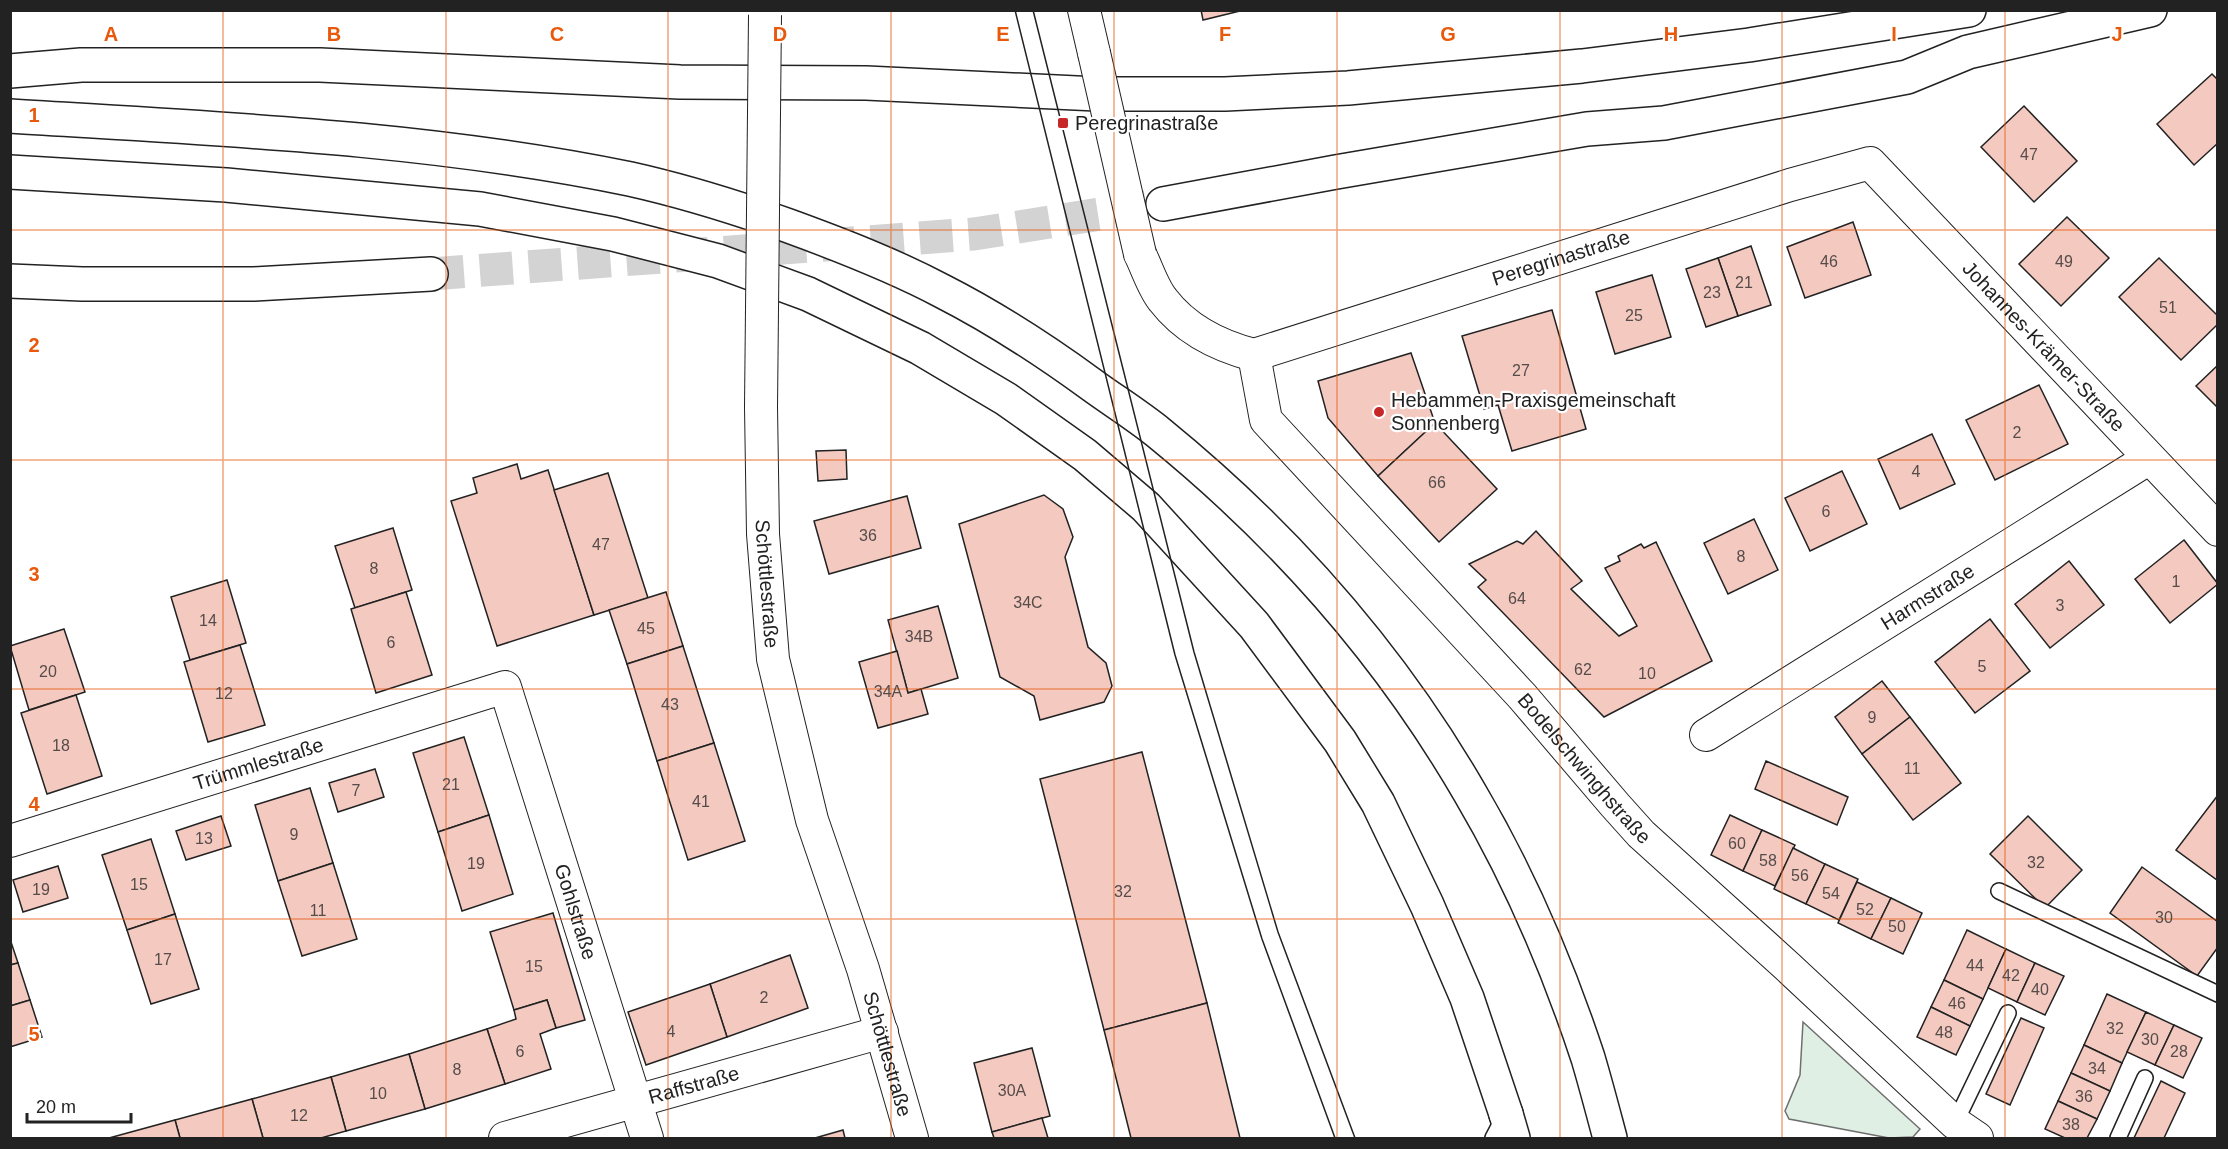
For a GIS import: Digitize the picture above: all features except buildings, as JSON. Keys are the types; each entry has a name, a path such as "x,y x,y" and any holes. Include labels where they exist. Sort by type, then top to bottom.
{"highway":[{"path":"10,71 81,65 320,65 680,82 866,83 1097,94 1226,94 1348,88 1582,66 1749,45 1969,10"},
{"path":"1163,204 1587,129 1664,123 1907,77 1968,52 2150,10"},
{"path":"10,116 219,127 354,139 494,156 632,180 743,210 853,250 940,290 1031,341 1156,431 1218,483 1293,556 1361,633 1419,712 1471,794 1520,886 1560,981 1588,1060 1610,1138"},
{"path":"10,172 226,185 480,209 613,234 718,261 808,294 920,348 1006,399 1085,455 1146,507 1254,625 1340,741 1378,803 1428,905 1467,998 1504,1130"},
{"path":"10,281 82,284 254,284 431,274"}],"street":[{"path":"1084,10 1140,254 1161,299 1189,327 1230,349 1254,355"},
{"name":"Schöttlestraße","path":"764,13 761,407 763,534 773,659 812,820 882,1032 912,1138"},
{"name":"Peregrinastraße","path":"1254,355 1779,189 1870,163"},
{"name":"Johannes-Krämer-Straße","path":"1870,163 2217,530"},
{"name":"Bodelschwinghstraße","path":"1254,355 1266,420 1522,696 1628,819 1966,1131"},
{"name":"Harmstraße","path":"1706,735 2148,459"},
{"name":"Trümmlestraße","path":"10,841 505,687"},
{"name":"Gohlstraße","path":"505,687 647,1138"},
{"name":"Raffstraße","path":"505,1138 882,1032"}],"lane":[{"path":"1999,891 2217,994"},
{"path":"1966,1131 2008,1013"},
{"path":"2118,1138 2145,1078"}],"green space":[{"path":"1803,1022 1920,1129 1913,1137 1889,1138 1789,1119 1785,1111 1800,1075"}],"tunnel":[{"path":"431,274 974,234 1157,205"}],"tram line":[{"path":"1015,10 1175,655 1262,939 1335,1138"},
{"path":"1033,10 1194,652 1278,932 1355,1138"}],"place":[{"name":"Peregrinastraße","path":"1063,123"},
{"name":"Hebammen-Praxisgemeinschaft Sonnenberg","path":"1379,412"}]}
